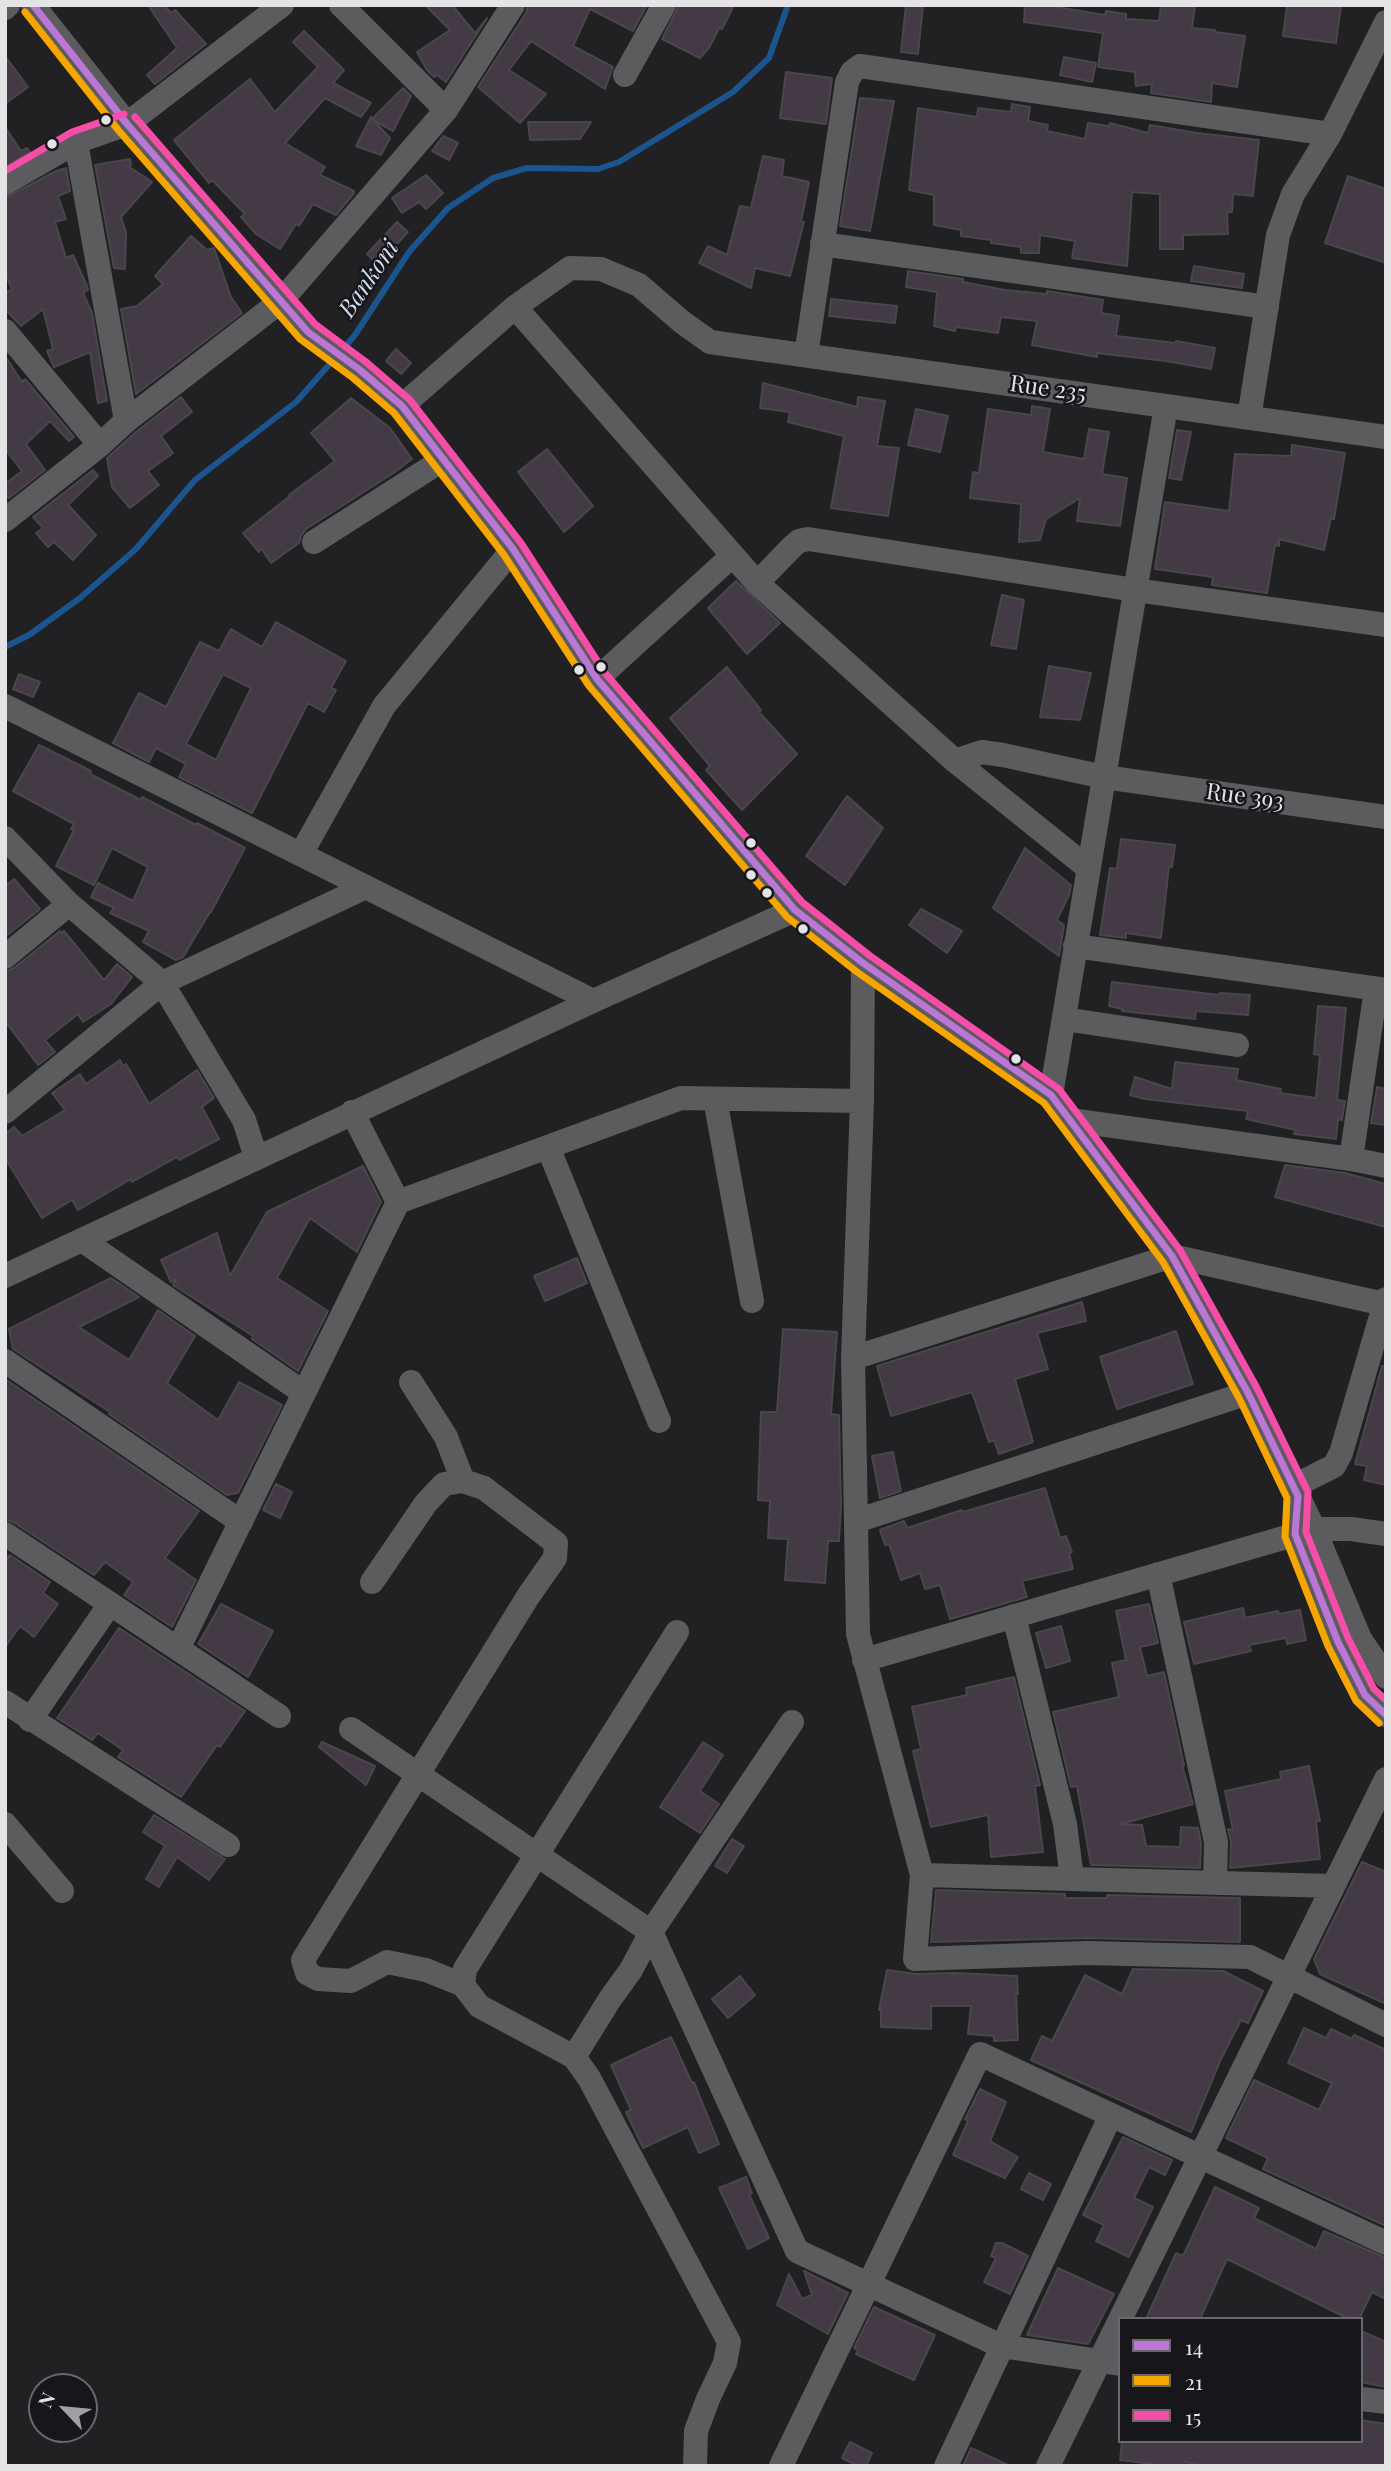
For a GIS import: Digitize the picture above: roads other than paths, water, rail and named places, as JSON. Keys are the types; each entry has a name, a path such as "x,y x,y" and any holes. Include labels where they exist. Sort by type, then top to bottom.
{"street":[{"path":"5,183 76,142 127,124 282,5"},
{"path":"341,5 446,110"},
{"path":"5,520 100,445 126,421 281,301 446,110 513,5"},
{"path":"625,75 664,5"},
{"path":"45,9 127,124 308,332 402,405 513,549 597,679 795,911 863,964 1051,1094 1172,1256 1248,1393 1296,1491 1305,1532 1338,1642 1365,1695 1386,1715"},
{"path":"1249,418 1278,235 1293,194 1330,134 1386,22"},
{"path":"806,355 847,82 852,72 860,66 1330,134"},
{"path":"76,142 126,421"},
{"path":"822,244 1267,307"},
{"name":"Rue 235","path":"515,307 570,268 601,269 639,285 710,342 1386,437"},
{"path":"402,405 515,307 757,583 955,761 1088,868"},
{"path":"5,331 100,445"},
{"path":"1051,1094 1166,406"},
{"path":"314,542 444,459"},
{"path":"757,583 799,541 808,539 1135,590 1386,625"},
{"path":"301,854 384,706 513,549"},
{"path":"597,679 732,556"},
{"path":"5,706 593,1001"},
{"name":"Rue 393","path":"955,761 982,752 1104,777 1386,817"},
{"path":"5,838 69,904 162,983 244,1120 256,1157"},
{"path":"5,1112 162,983 366,887"},
{"path":"5,957 69,904"},
{"path":"5,1276 352,1112 795,911"},
{"path":"1075,946 1381,989 1351,1159"},
{"path":"863,964 862,1101 853,1358 858,1634 922,1875 915,1959 1087,1953 1250,1957 1386,2025"},
{"path":"1064,1019 1237,1045"},
{"path":"178,1649 398,1202 681,1098 862,1101"},
{"path":"715,1098 752,1301"},
{"path":"352,1112 398,1202"},
{"path":"1070,1120 1386,1166"},
{"path":"548,1147 659,1421"},
{"path":"82,1240 304,1393"},
{"path":"853,1358 1172,1256 1385,1301 1380,1347 1341,1453 1334,1466 1296,1491"},
{"path":"5,1361 240,1522"},
{"path":"411,1382 446,1437 463,1481"},
{"path":"856,1521 1248,1393"},
{"path":"372,1582 426,1503 444,1484 463,1481 484,1488 556,1543 555,1558 529,1595 303,1960 307,1973 318,1979 351,1981 387,1962 426,1969 463,1985 479,2007 574,2057 589,2078 729,2342 725,2363 696,2431 695,2466"},
{"path":"864,1660 1305,1532 1351,1529 1386,1534"},
{"path":"1305,1532 1360,1639 1386,1677"},
{"path":"5,1534 279,1716"},
{"path":"1158,1574 1216,1842 1215,1883"},
{"path":"30,1720 110,1604"},
{"path":"1014,1616 1065,1824 1072,1878"},
{"path":"463,1985 465,1969 677,1632"},
{"path":"5,1702 228,1845"},
{"path":"574,2057 631,1970 651,1932 792,1722"},
{"path":"351,1729 651,1932 797,2251 1000,2346 1109,2362"},
{"path":"1129,2317 1200,2157 1386,1779"},
{"path":"5,1824 62,1891"},
{"path":"922,1875 1333,1886"},
{"path":"783,2465 980,2054 1386,2243"},
{"path":"946,2466 1000,2346 1111,2115"},
{"path":"1048,2466 1109,2362 1118,2342"},
{"path":"1363,2399 1386,2402"}],"waterway":[{"name":"Bankoni","path":"343,349 409,252 448,208 493,178 527,168 598,169 619,162 733,92 769,58 788,5"},
{"name":"Bankoni","path":"5,647 29,635 80,598 136,549 195,480 296,402 336,357"}]}
